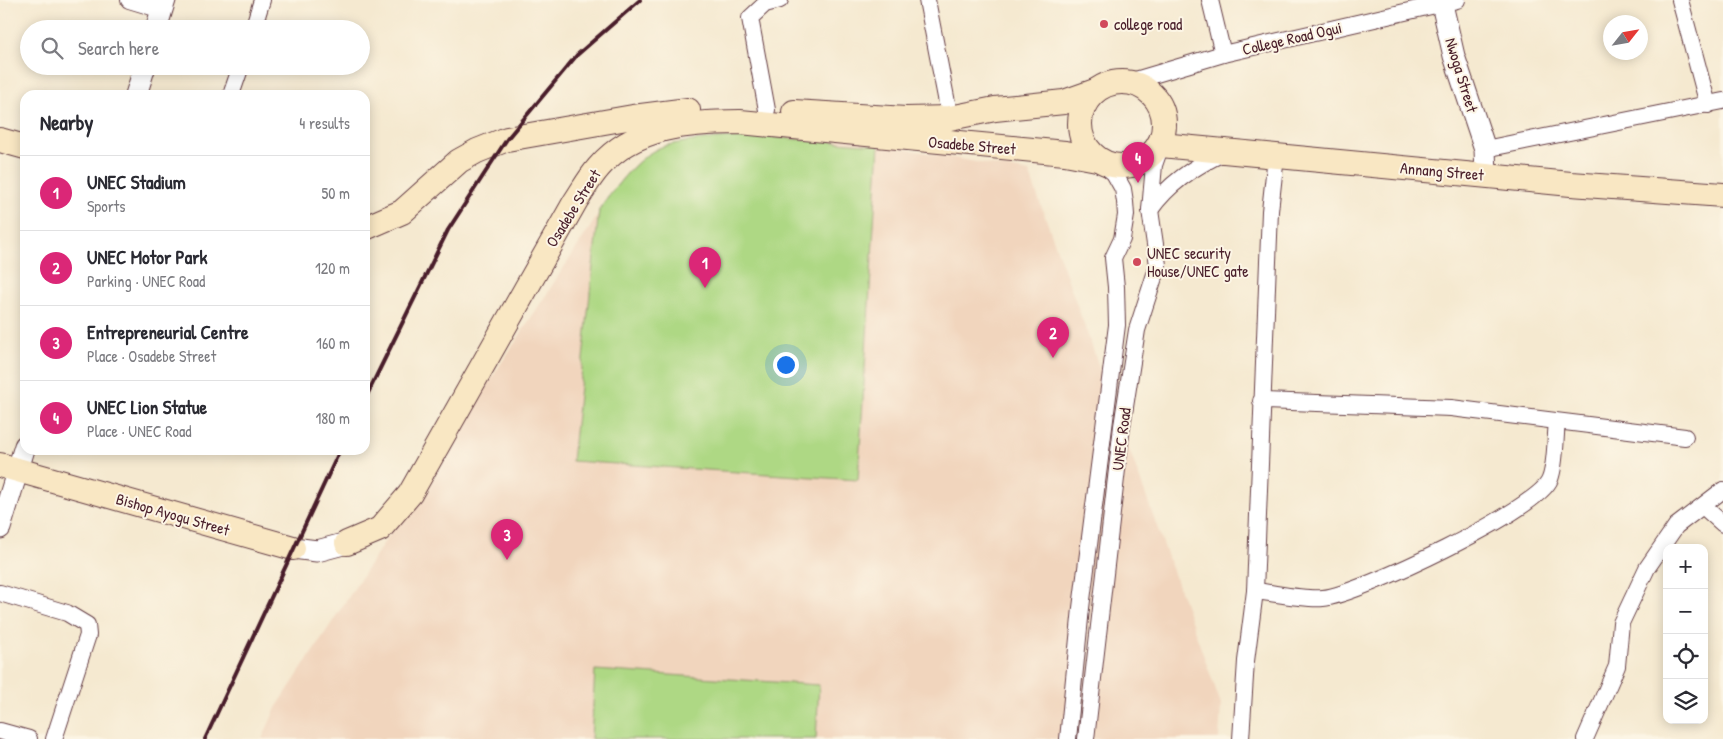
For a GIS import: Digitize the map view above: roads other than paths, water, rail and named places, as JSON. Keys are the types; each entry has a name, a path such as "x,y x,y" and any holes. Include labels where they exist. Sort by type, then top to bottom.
{"main road":[{"path":"1129,82 1151,93 1158,103 1163,114 1164,127 1161,145 1146,160 1135,166 1109,165 1097,159 1082,140 1079,126 1081,113 1086,101 1095,91 1106,84 1129,82"},
{"name":"Osadebe Street","path":"370,226 402,212 459,161 477,151 507,139 622,119 704,108 906,119 950,118 995,108 1064,102 1095,91"},
{"path":"622,119 625,144"},
{"name":"Osadebe Street","path":"347,543 380,529 410,494 575,202 598,167 625,144 646,134 676,126 740,122 1065,152 1097,159"},
{"path":"0,140 20,146"},
{"name":"Annang Street","path":"1161,145 1723,195"},
{"name":"Bishop Ayogu Street","path":"9,467 293,548"}],"street":[{"path":"129,0 161,13"},
{"path":"256,20 262,0"},
{"path":"767,110 750,18 765,4 780,0"},
{"name":"Osadebe Street","path":"927,0 950,118"},
{"path":"1210,0 1223,54"},
{"path":"1485,149 1715,103 1680,0"},
{"name":"College Road Ogui","path":"1129,82 1223,54 1447,1"},
{"name":"Nwoga Street","path":"1447,1 1454,56 1485,149 1486,175"},
{"path":"138,90 142,75"},
{"path":"233,90 238,75"},
{"name":"UNEC Road","path":"1086,739 1122,426 1137,330 1158,265 1150,210 1154,166 1161,145"},
{"path":"1150,210 1156,200 1183,176 1227,152"},
{"path":"1241,739 1246,661 1255,591 1270,211 1276,156"},
{"name":"UNEC Road","path":"1068,739 1117,325 1113,258 1122,239 1126,215 1123,189 1114,173 1097,159"},
{"path":"1262,401 1292,400 1451,408 1685,437"},
{"path":"1255,591 1323,598 1342,594 1404,568 1462,540 1538,495 1550,479 1557,422"},
{"path":"0,528 9,467 20,453"},
{"path":"1585,739 1617,666 1621,623 1647,568 1676,526 1704,507 1723,490"},
{"path":"1704,507 1723,524"},
{"name":"Bishop Ayogu Street","path":"293,548 317,551 347,543"},
{"path":"0,593 68,613 87,625 88,635 54,739"},
{"path":"1082,608 1100,612"},
{"path":"0,731 29,739"}],"railway":[{"path":"370,389 448,230 507,139 577,55 640,0"},
{"path":"205,739 338,455"}],"place":[{"name":"college road","path":"1104,24"},
{"name":"UNEC Lion Statue","path":"1138,183"},
{"name":"UNEC security House/UNEC gate","path":"1137,262"},
{"name":"UNEC Stadium","path":"705,288"},
{"name":"UNEC Motor Park","path":"1053,358"},
{"name":"Entrepreneurial Centre","path":"507,560"}]}
